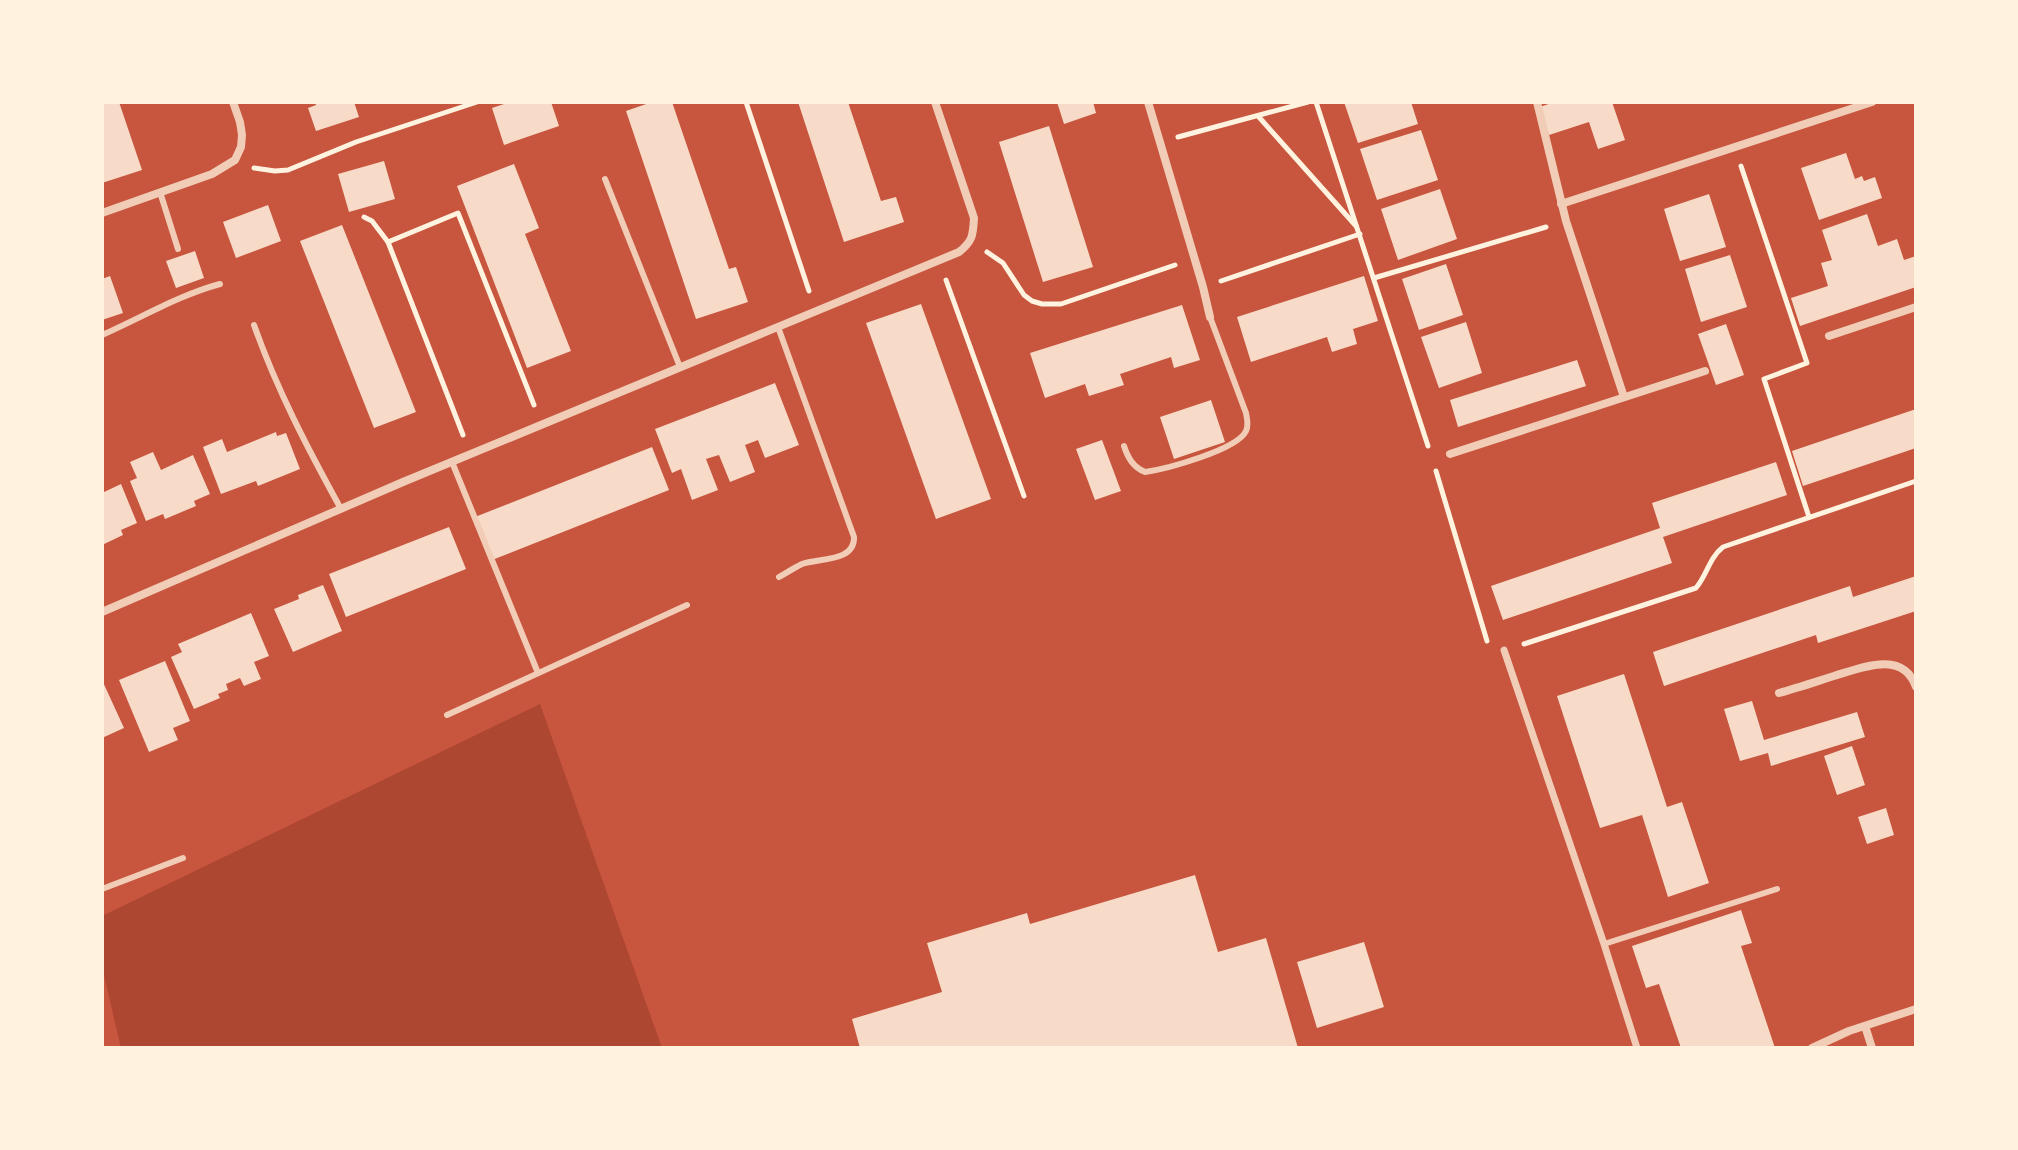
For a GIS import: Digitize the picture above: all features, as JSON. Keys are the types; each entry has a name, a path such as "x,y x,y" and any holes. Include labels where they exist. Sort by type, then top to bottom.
{"street":[{"path":"102,213 212,174 235,160 242,135 233,102"},
{"path":"102,612 542,424 959,252 969,244 974,218 935,102"},
{"path":"1148,102 1210,317"},
{"path":"1537,102 1566,221 1624,397"},
{"path":"1561,204 1872,102"},
{"path":"1829,336 1916,307"},
{"path":"1450,454 1705,371"},
{"path":"1504,650 1637,1048"},
{"path":"1779,693 1879,664 1905,669 1913,677 1916,687"},
{"path":"1812,1048 1849,1031 1916,1009"},
{"path":"1865,1026 1872,1048"}],"lane":[{"path":"605,179 680,367"},
{"path":"160,192 178,249"},
{"path":"102,335 180,297 220,284"},
{"path":"1124,446 1132,462 1145,472 1233,445 1245,432 1248,424 1246,413 1210,317"},
{"path":"254,325 293,421 341,509"},
{"path":"778,327 855,545 842,555 802,564 779,577"},
{"path":"452,462 538,673"},
{"path":"447,715 687,605"},
{"path":"102,889 183,858"},
{"path":"1604,944 1777,889"}],"path":[{"path":"235,160 264,170 288,170 356,142 477,102"},
{"path":"746,102 816,311"},
{"path":"1160,142 1308,102"},
{"path":"1316,102 1433,460 1492,657 1504,650 1696,588 1714,554 1723,547 1916,481"},
{"path":"1258,116 1359,232"},
{"path":"1734,146 1807,363 1764,379 1809,517"},
{"path":"388,242 458,213 542,424"},
{"path":"364,217 372,221 388,242 471,454"},
{"path":"1374,278 1566,221"},
{"path":"1203,287 1359,232"},
{"path":"969,244 1003,263 1024,295 1032,301 1051,305 1195,259"},
{"path":"939,261 1024,496"}],"shaded area":[{"path":"540,704 662,1048 121,1048 102,967 102,916"}],"building":[{"path":"102,102 119,102 142,170 102,183"},
{"path":"315,102 354,102 359,117 316,131 308,108 316,105"},
{"path":"510,102 551,102 559,126 504,145 492,108"},
{"path":"652,102 672,102 729,269 736,267 748,302 696,319 626,111"},
{"path":"798,102 848,102 881,201 896,197 904,222 844,242"},
{"path":"1057,102 1093,102 1096,113 1064,124"},
{"path":"1344,102 1411,102 1418,124 1358,143"},
{"path":"1554,102 1612,102 1625,140 1598,149 1589,122 1549,135 1540,107"},
{"path":"1049,126 1093,267 1043,282 999,142"},
{"path":"1421,130 1438,180 1377,200 1360,149"},
{"path":"1846,153 1855,179 1862,176 1864,181 1875,177 1882,198 1819,220 1801,168"},
{"path":"384,161 395,199 349,212 338,174"},
{"path":"514,164 539,228 525,234 571,351 527,368 457,186"},
{"path":"1440,189 1457,239 1398,260 1381,209"},
{"path":"1709,194 1726,247 1680,261 1664,209"},
{"path":"268,205 281,241 236,258 223,222"},
{"path":"1867,214 1878,246 1897,239 1904,260 1916,256 1916,287 1800,326 1791,298 1828,286 1821,263 1832,260 1822,230"},
{"path":"342,225 416,412 374,428 300,241"},
{"path":"195,251 204,278 176,288 166,261"},
{"path":"1730,255 1747,307 1701,322 1685,269"},
{"path":"1446,264 1463,315 1419,330 1402,279"},
{"path":"110,276 123,313 102,320 102,279"},
{"path":"1364,276 1378,321 1353,329 1357,344 1332,352 1327,337 1251,362 1237,317"},
{"path":"921,304 991,499 936,519 866,323"},
{"path":"1182,305 1200,360 1174,368 1171,357 1120,374 1124,385 1089,396 1085,384 1045,398 1030,353"},
{"path":"1466,322 1482,373 1439,388 1421,337"},
{"path":"1726,324 1744,375 1716,385 1698,334"},
{"path":"1577,360 1586,386 1458,427 1450,400"},
{"path":"775,383 799,445 765,458 758,440 745,445 755,472 730,482 719,455 706,459 718,490 692,500 681,469 672,473 655,429"},
{"path":"1211,400 1225,442 1174,459 1160,417"},
{"path":"1916,409 1916,448 1803,486 1792,451"},
{"path":"276,432 277,436 286,433 300,469 258,486 256,481 221,494 203,447 222,439 227,452"},
{"path":"1102,440 1121,491 1095,500 1076,449"},
{"path":"652,447 669,490 492,560 475,517"},
{"path":"153,452 161,470 193,455 210,494 194,501 196,506 165,519 163,514 146,521 130,481 137,478 130,462"},
{"path":"1776,462 1787,495 1663,537 1672,563 1503,620 1491,586 1660,528 1652,503"},
{"path":"121,484 137,523 121,530 123,535 102,545 102,493"},
{"path":"449,527 466,569 346,617 329,574"},
{"path":"1916,576 1916,611 1818,643 1816,635 1664,686 1653,652 1850,586 1853,597"},
{"path":"323,585 342,631 293,652 274,609"},
{"path":"251,613 269,656 254,662 261,679 244,686 240,678 226,684 228,690 218,694 220,698 194,709 171,657 182,652 178,644"},
{"path":"165,661 190,721 173,728 178,740 149,752 119,680"},
{"path":"1624,674 1667,807 1682,802 1709,883 1668,897 1642,815 1600,828 1557,696"},
{"path":"102,680 124,728 102,738"},
{"path":"1752,701 1764,740 1857,712 1865,737 1771,766 1768,753 1740,761 1724,709"},
{"path":"1852,746 1865,785 1837,795 1824,756"},
{"path":"1886,808 1894,835 1867,844 1858,817"},
{"path":"1195,875 1218,952 1266,938 1298,1048 860,1048 852,1019 942,992 927,943 1027,913 1030,924"},
{"path":"1741,910 1752,943 1741,946 1775,1048 1681,1048 1659,984 1646,988 1632,946"},
{"path":"1364,942 1384,1007 1317,1028 1297,962"}]}
